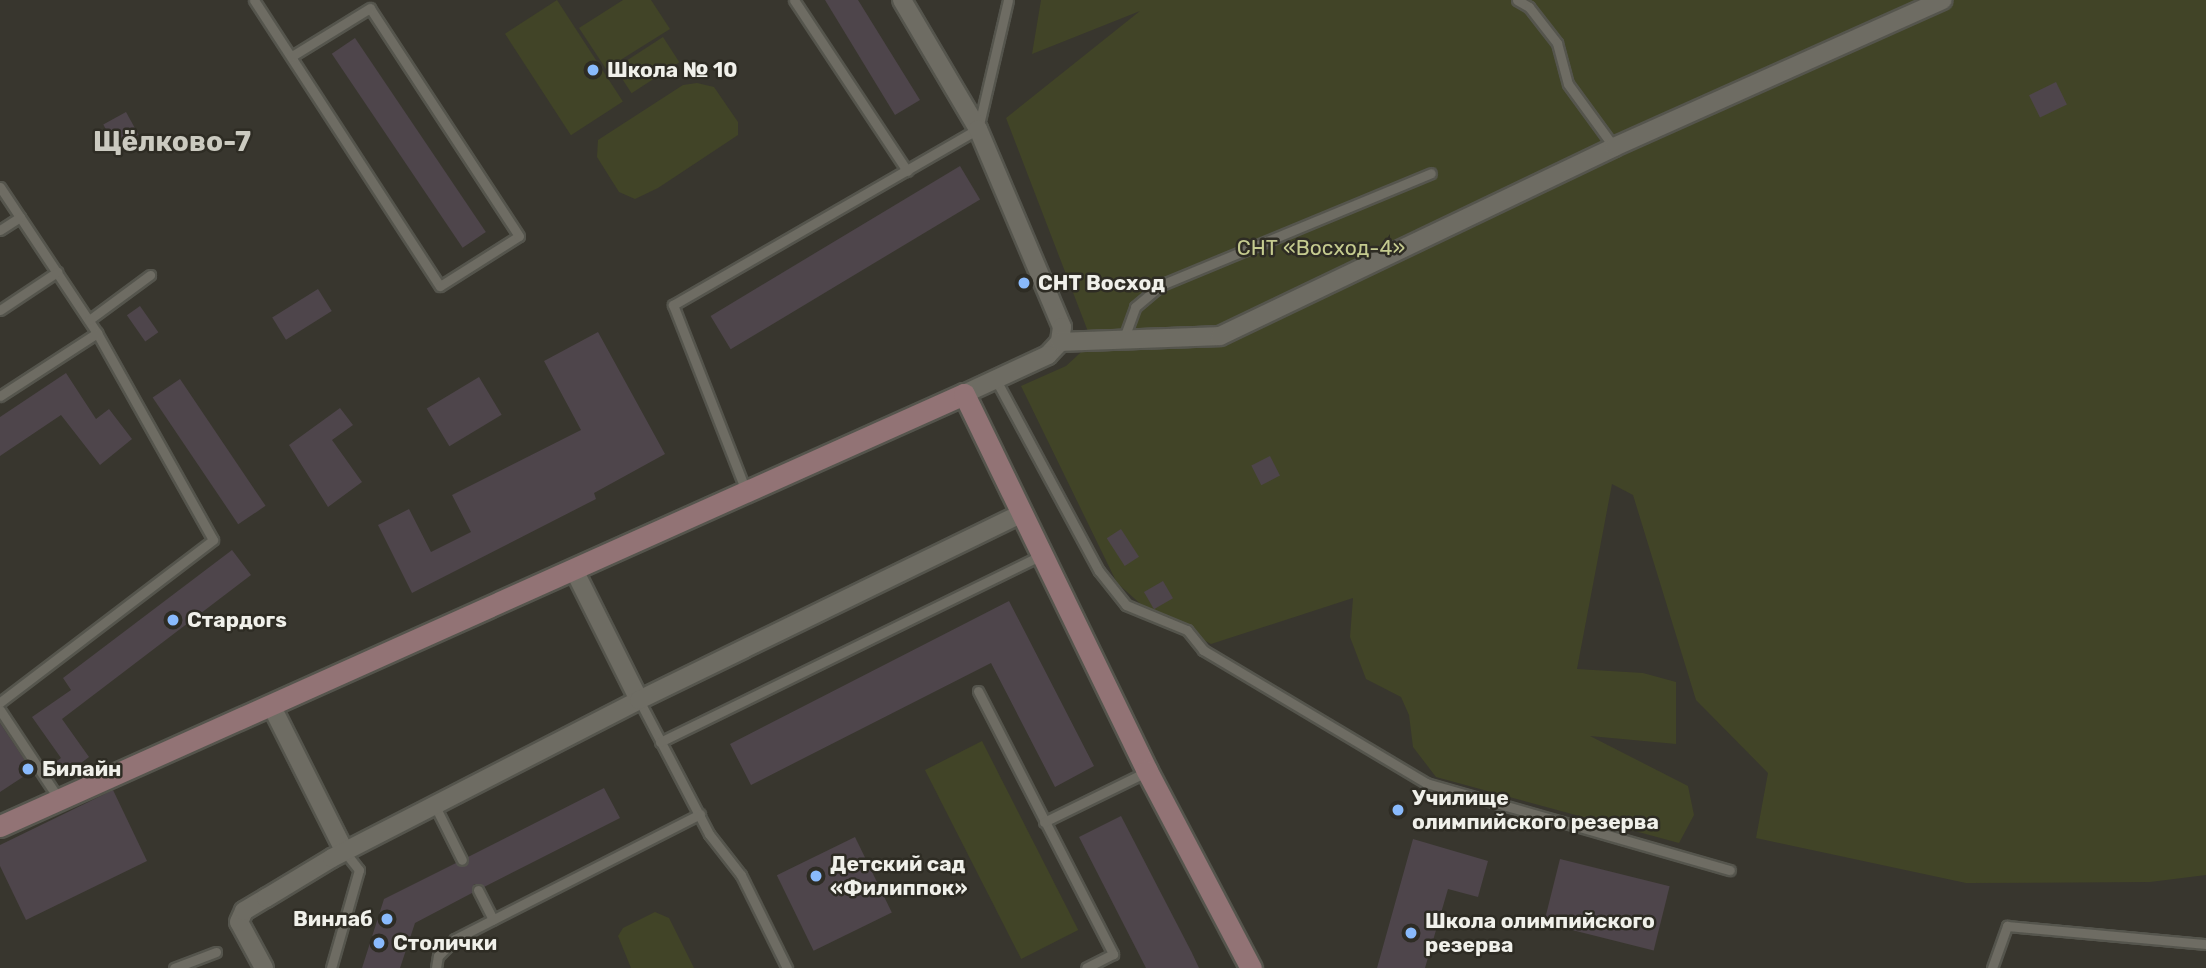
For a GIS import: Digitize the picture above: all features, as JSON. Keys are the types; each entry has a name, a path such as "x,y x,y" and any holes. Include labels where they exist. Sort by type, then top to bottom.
{"street":[{"path":"902,0 978,128 1058,311 1060,342"},
{"path":"0,826 272,707 996,380 1048,355 1060,342 1220,336 1614,147 1942,0"},
{"path":"964,394 1147,771 1251,968"},
{"path":"264,968 239,922 240,915 345,852 639,700 1022,513"},
{"path":"574,570 639,700"},
{"path":"272,707 345,852"}],"lane":[{"path":"254,0 440,286 519,236 370,8 292,56"},
{"path":"794,0 907,171"},
{"path":"746,491 673,305 978,128 1008,0"},
{"path":"1517,0 1529,7 1557,43 1568,84 1614,147"},
{"path":"1124,340 1135,307 1161,285 1431,173"},
{"path":"0,187 97,333 213,540 0,702"},
{"path":"0,230 20,217"},
{"path":"0,310 57,272"},
{"path":"89,320 150,275"},
{"path":"0,396 97,333"},
{"path":"996,380 1099,571 1126,605 1187,631 1203,650 1426,783 1730,870"},
{"path":"660,742 1041,555"},
{"path":"978,691 1113,954 1086,968"},
{"path":"639,700 700,814 741,875 788,968"},
{"path":"0,710 60,800"},
{"path":"1044,822 1147,771"},
{"path":"435,806 462,860"},
{"path":"436,968 447,945 700,814"},
{"path":"331,968 359,870 345,852"},
{"path":"478,890 493,919"},
{"path":"1992,968 2007,926 2206,944"},
{"path":"174,968 216,952"}],"green space":[{"path":"557,0 623,101 571,135 505,34"},
{"path":"623,0 651,0 670,29 606,69 579,28"},
{"name":"СНТ «Восход-4»","path":"1041,0 2206,0 2206,875 2150,882 1966,883 1756,838 1768,773 1696,700 1633,495 1612,484 1577,669 1643,673 1676,682 1676,744 1590,736 1688,786 1694,815 1679,843 1436,777 1413,747 1409,715 1401,697 1366,679 1350,637 1353,598 1211,644 1144,607 1117,583 1021,386 1066,366 1092,342 1006,118 1140,11 1032,54"},
{"path":"663,37 679,62 632,93 615,68"},
{"path":"697,83 714,87 738,122 738,135 658,188 635,199 619,192 597,157 598,140 683,85"},
{"path":"982,741 1078,930 1021,959 925,770"},
{"path":"655,912 669,918 694,968 631,968 618,936 623,928"}],"building":[{"path":"825,0 858,0 920,100 895,115"},
{"path":"355,38 486,232 463,248 332,54"},
{"path":"2056,82 2067,104 2040,118 2029,95"},
{"path":"126,112 139,135 116,147 103,125"},
{"path":"960,166 980,199 731,349 711,316"},
{"path":"318,289 332,311 286,340 272,318"},
{"path":"140,306 158,332 145,341 127,315"},
{"path":"598,332 665,454 594,493 596,499 412,593 378,525 409,509 431,552 471,532 452,495 581,430 544,361"},
{"path":"66,373 96,419 109,409 132,439 100,465 61,415 0,456 0,417"},
{"path":"479,377 502,415 449,446 427,408"},
{"path":"180,379 266,506 238,524 153,397"},
{"path":"340,408 353,425 332,440 362,482 328,507 289,445"},
{"path":"1270,456 1280,476 1261,485 1251,466"},
{"path":"1121,529 1139,557 1125,566 1107,538"},
{"path":"232,550 251,575 62,719 89,757 64,776 54,763 61,758 32,717 71,690 63,678"},
{"path":"1163,581 1173,598 1154,609 1144,592"},
{"path":"1009,601 1094,766 1055,787 991,663 751,785 730,744"},
{"path":"0,723 32,771 0,792"},
{"path":"604,788 620,818 484,887 474,884 472,893 415,923 400,968 362,968 384,899 456,863 466,866 468,857"},
{"path":"113,790 147,861 26,920 0,866 0,845"},
{"path":"1121,816 1199,968 1146,968 1079,837"},
{"path":"855,837 892,912 814,951 777,875"},
{"name":"Школа олимпийского резерва","path":"1413,839 1488,861 1478,897 1448,889 1425,968 1377,968"},
{"path":"1560,859 1670,886 1654,950 1544,923"}],"place":[{"name":"Школа № 10","path":"593,70"},
{"name":"СНТ Восход","path":"1024,283"},
{"name":"Стардогs","path":"173,620"},
{"name":"Билайн","path":"28,769"},
{"name":"Училище олимпийского резерва","path":"1398,810"},
{"name":"Детский сад «Филиппок»","path":"816,876"},
{"name":"Винлаб","path":"387,919"},
{"name":"Школа олимпийского резерва","path":"1411,933"},
{"name":"Столички","path":"379,943"}],"district":[{"name":"Щёлково-7","path":"172,142"}]}
